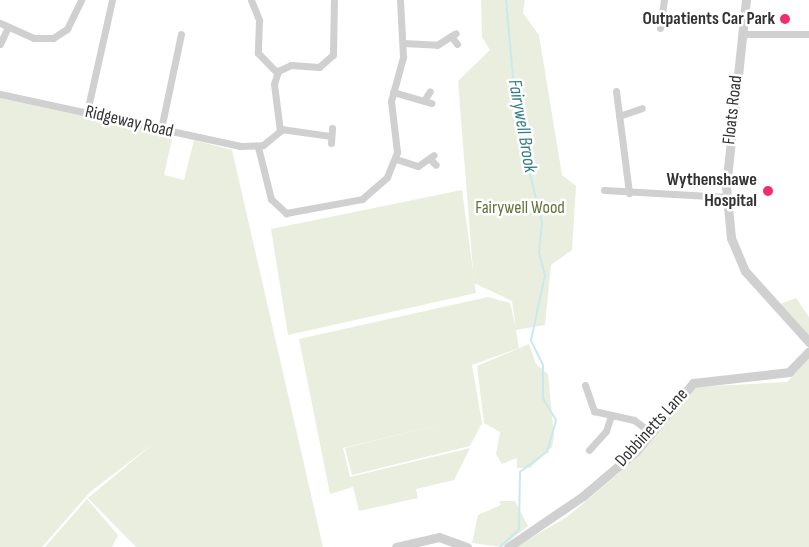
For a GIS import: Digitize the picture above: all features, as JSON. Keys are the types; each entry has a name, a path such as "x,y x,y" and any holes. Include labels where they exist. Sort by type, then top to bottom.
{"street":[{"path":"0,23 39,39 56,37 66,29 81,0"},
{"path":"87,112 112,0"},
{"path":"252,0 258,20 259,55 277,73"},
{"path":"334,0 336,43 330,59 316,68 291,65 277,73 274,84 280,129 274,141 258,147 271,199 288,213 364,198 387,177 396,159 393,92 403,43 400,0"},
{"path":"660,28 664,0"},
{"name":"Floats Road","path":"746,0 727,197 739,261 809,342"},
{"path":"0,44 8,26"},
{"path":"161,129 181,34"},
{"path":"403,43 437,45 454,34 457,44"},
{"path":"742,34 809,34"},
{"path":"616,91 628,192"},
{"path":"393,92 428,101 430,92"},
{"name":"Ridgeway Road","path":"0,94 161,129 258,147"},
{"path":"619,116 642,108"},
{"path":"280,129 331,136"},
{"path":"396,159 418,166 432,157 436,165"},
{"path":"604,190 727,197"},
{"name":"Dobbinetts Lane","path":"508,547 583,496 651,433 693,383 789,372 809,351"},
{"path":"585,384 589,406 611,416 634,420 651,433"},
{"path":"589,450 606,431 611,416"},
{"path":"396,547 439,537 467,547"}],"green space":[{"name":"Fairywell Wood","path":"481,0 525,0 523,13 539,35 562,175 576,186 572,250 551,265 545,325 516,330 519,348 472,365 482,423 470,446 352,475 345,448 460,420 343,448 350,477 470,448 454,480 416,489 418,498 359,511 353,487 330,494 299,339 488,297 510,303 516,328 512,301 474,283 458,81 490,50 482,37"},
{"path":"0,98 173,135 164,175 184,180 194,140 232,150 323,547 136,547 88,498 153,444 90,492 42,547 0,547"},
{"path":"462,190 476,293 288,335 271,229"},
{"path":"796,298 809,317 809,336 780,304"},
{"path":"529,344 536,364 548,374 554,437 552,447 530,468 517,468 517,458 502,464 496,454 500,432 484,423 477,366"},
{"path":"809,359 809,547 515,547 567,517 619,473 694,387 787,382"},
{"path":"87,499 118,535 112,547 45,547"},
{"path":"499,501 515,501 528,526 502,547 472,543 478,515 501,505"}],"waterway":[{"name":"Fairywell Brook","path":"500,547 519,529 520,472 547,452 556,420 543,398 543,365 531,340 545,275 539,252 542,223 517,121 506,0"}],"place":[{"name":"Outpatients Car Park","path":"785,19"},
{"name":"Wythenshawe Hospital","path":"768,191"}]}
